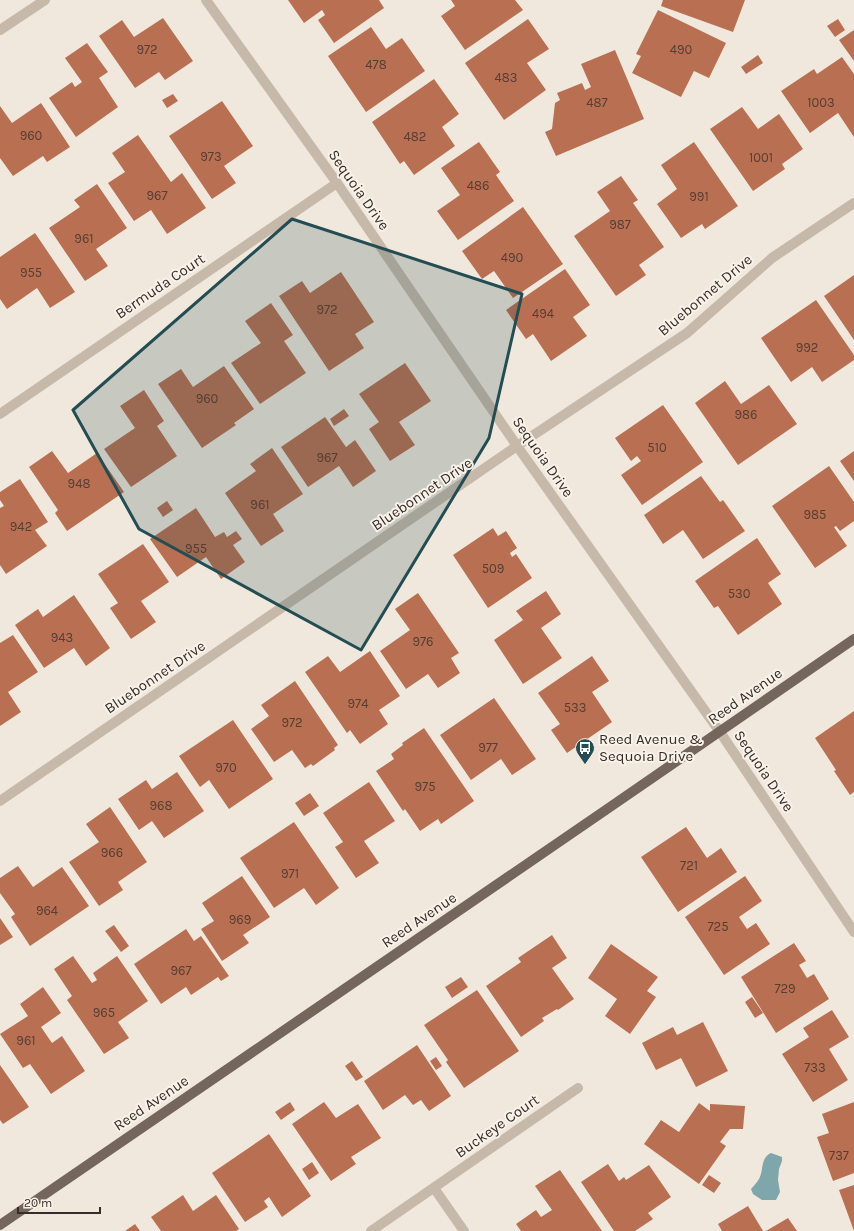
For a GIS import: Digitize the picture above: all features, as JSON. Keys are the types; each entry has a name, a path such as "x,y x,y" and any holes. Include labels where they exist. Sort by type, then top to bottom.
{"main road":[{"name":"Reed Avenue","path":"0,1225 854,639"}],"street":[{"path":"0,30 45,0"},
{"name":"Sequoia Drive","path":"206,0 336,183 517,446 720,732 854,932"},
{"name":"Bermuda Court","path":"0,414 336,183"},
{"name":"Bluebonnet Drive","path":"0,801 517,446 687,333 772,258 854,203"},
{"name":"Buckeye Court","path":"371,1231 578,1088"},
{"path":"434,1188 464,1231"}],"highlighted area":[{"path":"292,219 522,294 489,438 361,650 139,529 73,410"}],"water":[{"path":"771,1153 782,1157 778,1180 780,1192 776,1200 762,1200 753,1194 751,1189 759,1179 765,1158"}],"building":[{"path":"288,0 379,0 384,8 334,43 318,20 325,15 322,10 304,23"},
{"path":"451,0 515,0 523,10 465,50 441,16 455,6"},
{"path":"663,0 745,0 733,32 661,6"},
{"path":"658,10 726,43 709,78 694,71 681,97 632,73 641,56 636,54"},
{"path":"163,18 193,61 165,80 159,72 135,88 99,36 122,20 134,37"},
{"path":"528,19 549,49 527,63 546,90 504,120 465,63"},
{"path":"838,19 845,30 835,37 827,26"},
{"path":"371,27 386,49 402,38 425,71 366,112 328,56"},
{"path":"854,30 854,61 839,40"},
{"path":"87,43 108,72 99,78 118,107 76,137 49,98 72,82 75,87 82,82 65,58"},
{"path":"615,50 644,119 556,156 545,132 552,129 555,103 560,100 557,93 582,83 585,90 591,87 581,64"},
{"path":"758,55 763,63 746,74 741,67"},
{"path":"842,57 854,74 854,137 838,113 810,133 781,91 814,69 817,74"},
{"path":"434,79 459,114 442,127 455,146 414,175 404,161 400,164 372,122"},
{"path":"173,94 178,101 167,108 162,100"},
{"path":"222,101 253,146 224,166 236,183 212,199 169,136"},
{"path":"41,103 70,147 47,162 43,156 13,176 0,158 0,106 12,123"},
{"path":"742,107 758,129 779,114 803,149 782,164 785,169 753,191 710,129"},
{"path":"138,135 171,182 182,173 206,208 167,234 151,210 134,221 108,183 125,172 112,153"},
{"path":"479,142 500,172 496,175 514,201 458,240 437,211 460,195 441,168"},
{"path":"694,142 738,206 705,229 702,224 681,238 657,204 677,189 661,165"},
{"path":"621,176 638,200 633,203 664,247 639,265 646,275 616,296 574,236 610,211 597,192"},
{"path":"97,184 127,228 96,249 108,266 85,281 49,228 80,207 74,200"},
{"path":"523,207 563,264 513,298 494,271 482,279 462,251"},
{"path":"35,233 75,292 50,308 37,288 7,309 0,299 0,257"},
{"path":"565,269 590,305 573,317 587,336 551,361 533,334 526,339 506,310"},
{"path":"341,272 374,322 355,334 364,348 329,371 279,296 302,281 310,293"},
{"path":"854,275 854,340 824,296"},
{"path":"816,300 854,355 854,360 822,382 812,367 791,382 761,338"},
{"path":"271,303 293,335 284,341 306,373 260,404 231,363 261,343 245,321"},
{"path":"405,363 431,401 399,422 415,445 390,461 369,429 379,422 359,394"},
{"path":"224,366 254,409 234,423 236,425 202,448 158,384 181,369 193,387"},
{"path":"725,381 741,404 769,385 797,424 738,465 695,403"},
{"path":"144,390 164,421 157,426 177,456 131,487 104,449 135,428 120,406"},
{"path":"663,405 703,462 642,505 621,475 641,461 637,456 631,461 615,438"},
{"path":"344,409 349,416 334,426 330,419"},
{"path":"325,417 346,447 355,440 376,471 353,487 339,466 308,487 281,447"},
{"path":"272,448 303,494 273,514 284,531 261,546 225,493 256,471 250,464"},
{"path":"52,451 68,473 97,453 124,492 67,531 55,513 58,510 29,467"},
{"path":"854,451 854,481 840,461"},
{"path":"829,466 854,502 854,521 840,531 836,526 834,527 847,546 815,568 772,506"},
{"path":"701,476 720,502 723,500 745,531 703,559 683,530 663,544 644,515"},
{"path":"20,479 48,522 35,530 47,546 6,574 0,565 0,508 4,506 0,500 0,492"},
{"path":"167,501 173,510 163,517 157,508"},
{"path":"196,508 215,537 224,532 227,537 236,531 242,539 233,545 245,562 221,579 206,557 177,577 150,539"},
{"path":"493,528 498,536 506,531 517,548 510,553 512,557 516,554 532,578 488,608 453,555"},
{"path":"757,538 781,574 768,583 782,604 738,635 718,606 714,608 695,581"},
{"path":"143,544 169,582 141,601 156,622 131,639 110,608 118,603 98,574"},
{"path":"546,591 561,614 541,628 562,658 523,684 494,640 523,620 516,611"},
{"path":"418,593 459,653 451,658 460,673 438,688 428,674 406,689 380,651 410,630 395,609"},
{"path":"74,595 110,648 86,666 74,648 44,668 15,625 38,609 43,617"},
{"path":"13,635 38,672 8,692 21,712 0,726 0,643"},
{"path":"370,651 400,696 379,710 388,724 360,744 350,730 347,733 305,672 328,656 340,672"},
{"path":"592,656 609,681 592,692 612,722 567,753 551,730 560,724 538,693"},
{"path":"295,681 338,745 334,748 335,750 313,766 311,764 305,768 292,750 274,762 251,729 269,716 261,705"},
{"path":"494,698 536,759 512,775 501,759 471,780 440,735"},
{"path":"854,711 854,792 850,795 815,738"},
{"path":"233,720 273,779 229,809 209,780 200,787 179,756"},
{"path":"424,728 474,801 441,824 438,819 420,831 405,809 403,811 376,771 394,759 391,754 403,745 402,743"},
{"path":"177,772 204,811 164,838 152,821 139,830 118,799 146,780 152,789"},
{"path":"369,782 395,821 364,841 379,863 356,878 335,847 343,842 323,813"},
{"path":"310,793 319,806 304,816 295,803"},
{"path":"110,807 147,862 118,882 123,890 99,906 69,862 99,842 86,824"},
{"path":"294,822 339,888 316,905 304,888 274,908 240,858"},
{"path":"686,827 707,858 721,848 737,872 678,912 641,857"},
{"path":"18,866 33,887 62,867 89,906 30,946 11,917 15,914 0,893 0,878"},
{"path":"242,876 270,917 243,935 249,943 222,961 201,929 214,921 202,903"},
{"path":"745,876 762,901 739,917 747,929 756,923 770,944 724,975 685,917"},
{"path":"0,918 13,937 0,945"},
{"path":"114,925 129,946 121,952 105,931"},
{"path":"186,929 194,941 201,936 229,976 221,981 218,977 191,995 186,987 161,1004 134,964"},
{"path":"552,935 567,958 552,968 574,999 558,1010 557,1009 542,1018 544,1021 521,1037 486,986 521,962 518,958"},
{"path":"794,943 806,961 799,965 807,978 814,974 829,999 776,1033 741,977"},
{"path":"611,944 658,977 647,991 656,997 630,1034 605,1016 617,999 588,978"},
{"path":"73,956 92,983 97,980 93,973 117,956 148,1001 118,1022 129,1038 104,1054 67,1000 72,996 54,969"},
{"path":"461,977 468,987 452,998 445,987"},
{"path":"43,987 61,1013 41,1027 52,1043 62,1036 85,1071 51,1094 30,1064 23,1068 0,1034 28,1016 20,1004"},
{"path":"477,990 519,1051 464,1088 446,1062 448,1060 424,1025"},
{"path":"752,997 763,1013 755,1018 745,1002"},
{"path":"832,1010 849,1037 829,1049 848,1080 813,1102 782,1054 809,1037 803,1028"},
{"path":"703,1022 728,1071 696,1087 681,1058 656,1070 642,1043 673,1027 677,1035"},
{"path":"417,1045 451,1096 429,1111 421,1100 413,1105 405,1095 383,1110 364,1081"},
{"path":"436,1057 442,1066 436,1070 430,1061"},
{"path":"352,1061 363,1077 356,1081 345,1066"},
{"path":"0,1065 29,1107 3,1124 0,1120"},
{"path":"290,1102 295,1110 281,1120 275,1112"},
{"path":"324,1102 336,1118 358,1104 381,1138 351,1157 356,1164 331,1181 292,1124"},
{"path":"854,1102 854,1173 833,1181 817,1137 829,1133 822,1114"},
{"path":"699,1103 710,1111 710,1104 745,1106 743,1129 730,1129 720,1142 726,1146 699,1184 644,1144 661,1120 679,1132"},
{"path":"269,1134 311,1196 282,1217 269,1197 264,1201 268,1207 245,1222 212,1173"},
{"path":"312,1162 319,1173 309,1180 302,1169"},
{"path":"608,1164 619,1181 624,1177 626,1180 649,1165 671,1197 648,1213 653,1219 635,1231 614,1231 581,1182"},
{"path":"560,1170 602,1231 521,1231 516,1224 536,1210 541,1217 552,1210 535,1186"},
{"path":"709,1175 721,1183 714,1193 702,1185"},
{"path":"854,1185 854,1231 839,1190"},
{"path":"183,1195 193,1211 216,1195 239,1229 236,1231 161,1231 151,1217"},
{"path":"748,1206 763,1231 722,1231 718,1224"},
{"path":"788,1218 797,1231 766,1231"},
{"path":"135,1224 140,1231 125,1231"}],"place":[{"name":"Reed Avenue & Sequoia Drive","path":"585,765"}]}
